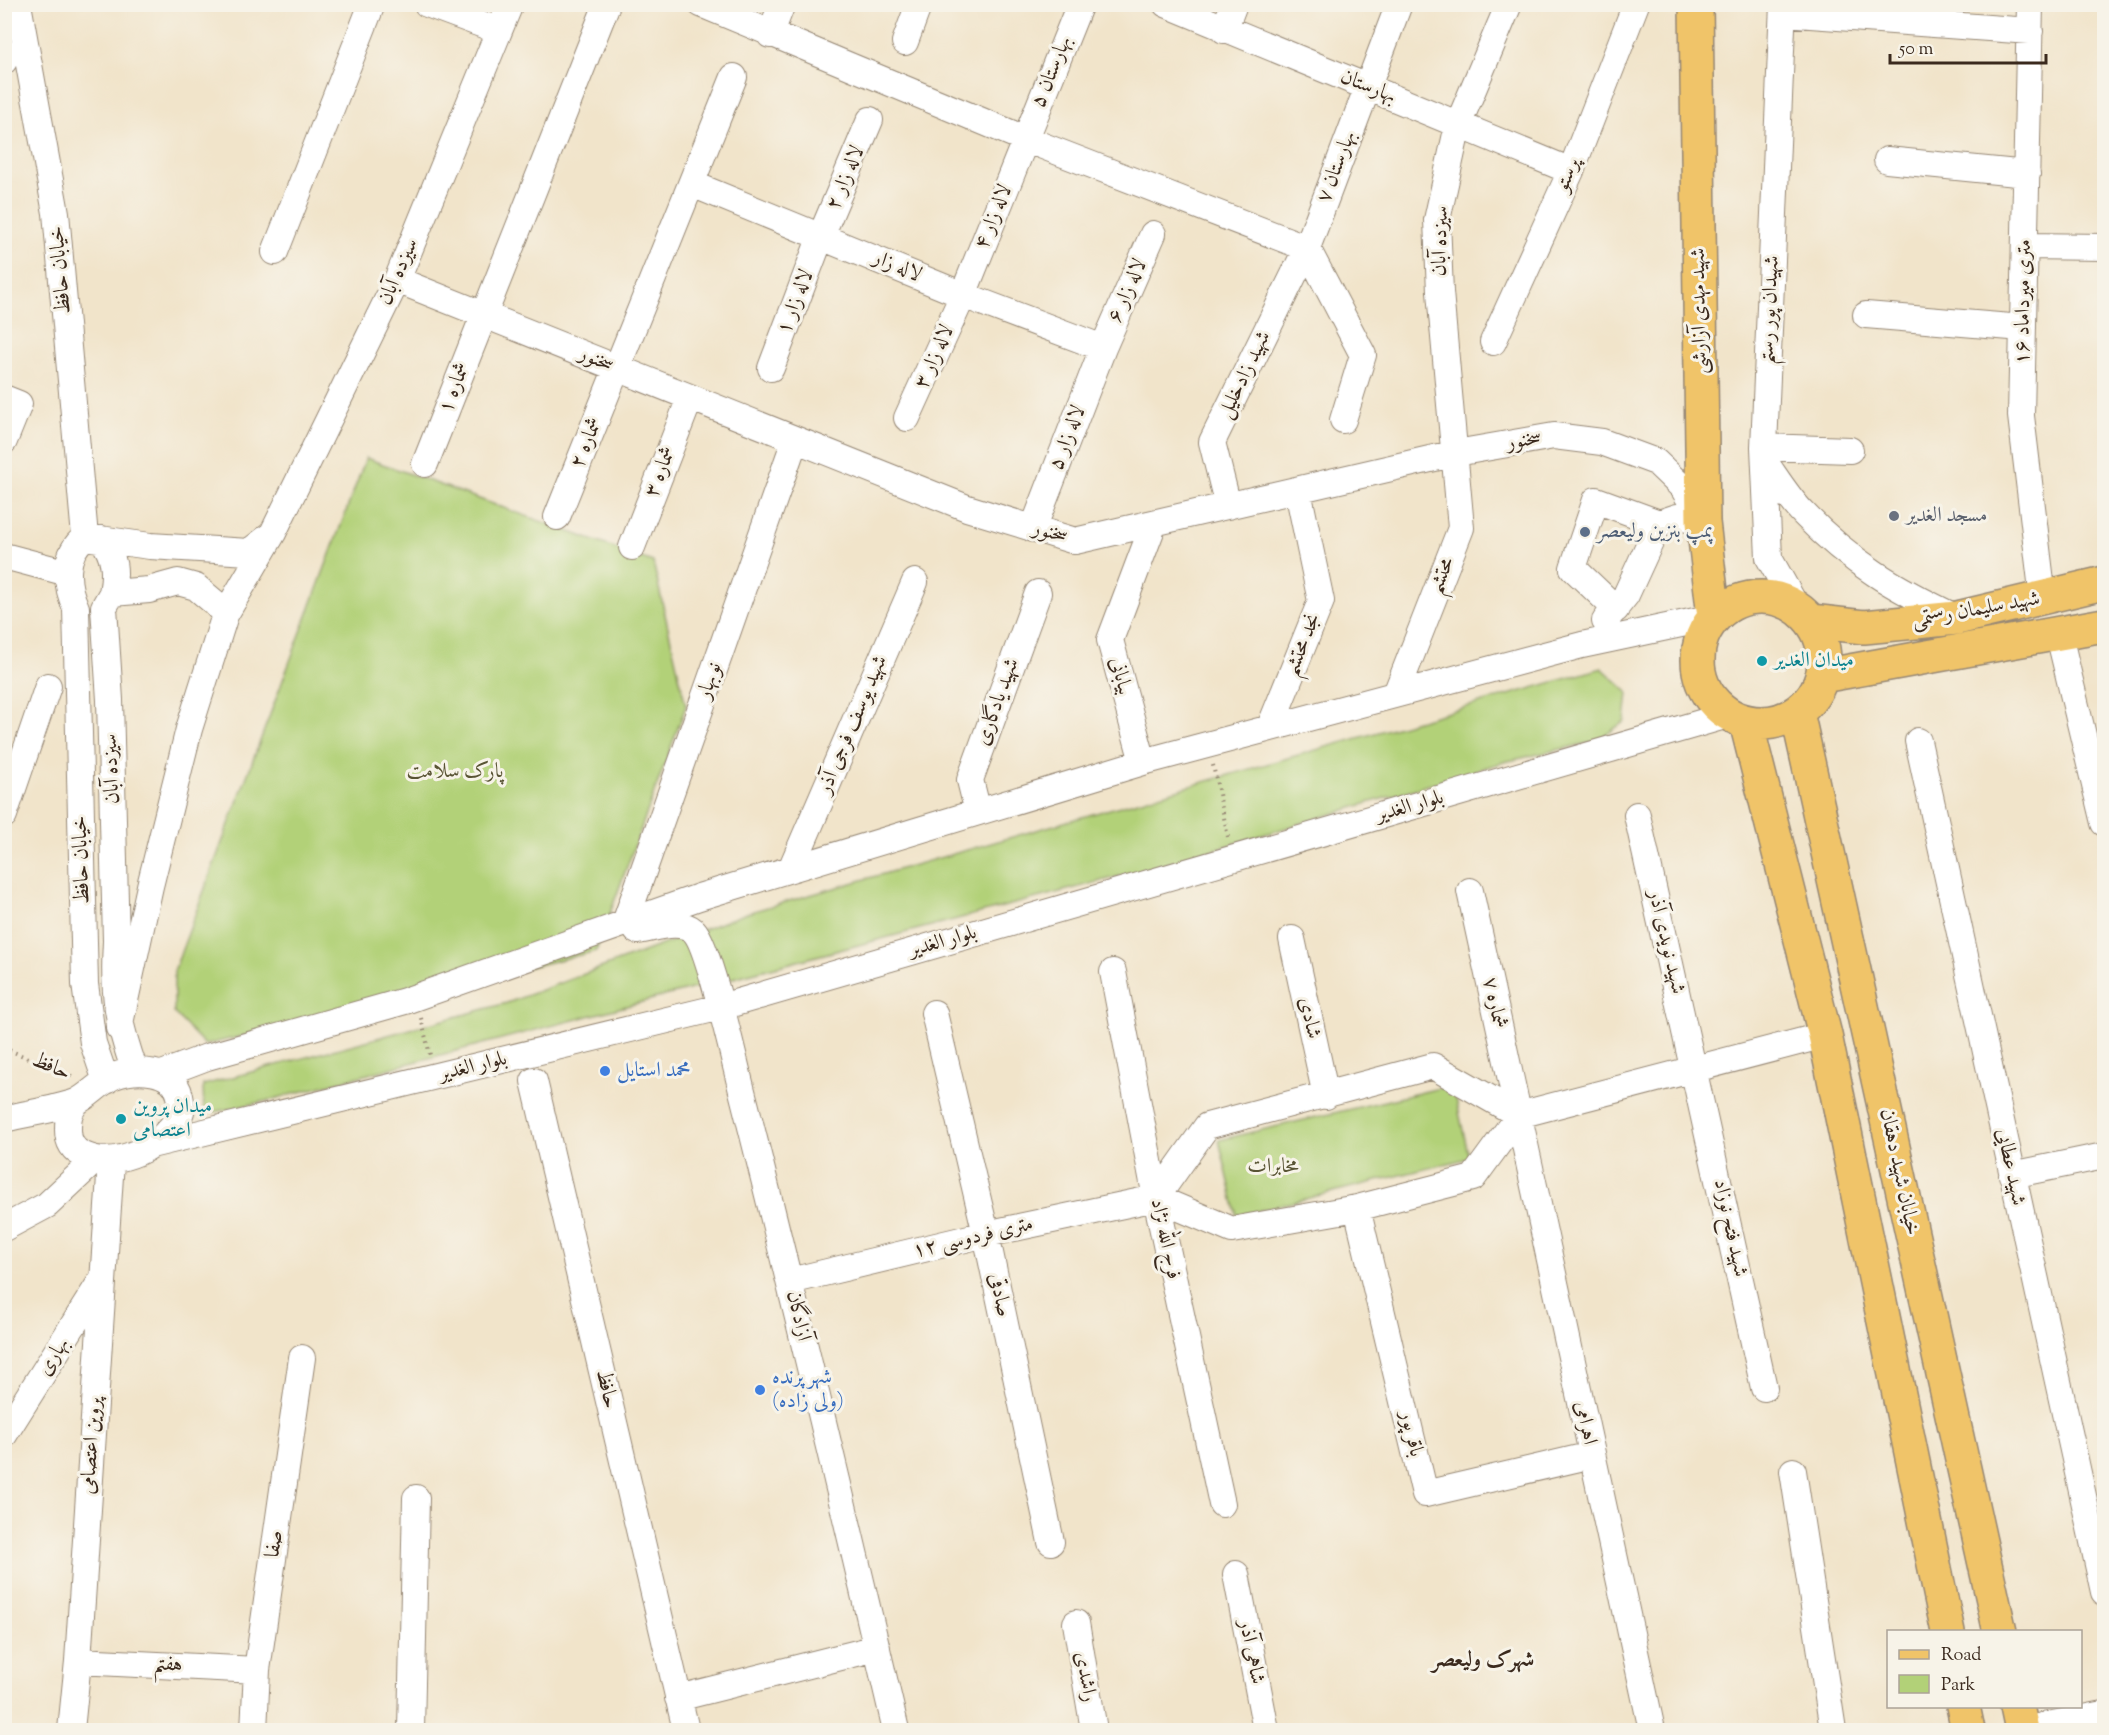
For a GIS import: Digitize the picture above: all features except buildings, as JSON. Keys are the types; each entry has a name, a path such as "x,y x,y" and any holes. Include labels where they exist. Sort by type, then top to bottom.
{"main road":[{"name":"شهید مهدی آزارشی","path":"1696,4 1703,522 1714,618"},
{"name":"شهید سلیمان رستمی","path":"1804,615 1864,627 1957,618 2104,583"},
{"path":"1756,597 1784,601 1804,615 1820,638 1824,656 1822,676 1814,693 1797,712 1772,722 1737,718 1714,703 1703,688 1698,669 1698,651 1704,633 1714,618 1742,600 1756,597"},
{"name":"شهید سلیمان رستمی","path":"1822,676 2059,635 2104,625"},
{"name":"خیابان شهید دهقان","path":"1797,712 2001,1630"},
{"path":"1737,718 1825,1035 1947,1630"},
{"path":"1963,1708 1968,1731"},
{"path":"2017,1708 2022,1730"}],"street":[{"path":"275,252 372,4"},
{"path":"427,4 497,30"},
{"name":"سیزده آبان","path":"120,1028 150,886 186,740 225,615 273,533 398,280 497,30 510,4"},
{"name":"شماره ۱","path":"425,464 607,4"},
{"path":"701,4 770,35 1025,139 1307,248 1363,355 1343,420"},
{"path":"770,35 782,4"},
{"path":"905,42 919,4"},
{"name":"بهارستان ۵","path":"1025,139 1080,4"},
{"name":"بهارستان","path":"1166,4 1224,30 1368,86 1571,171"},
{"path":"1224,30 1234,4"},
{"name":"بهارستان ۷","path":"1307,248 1398,4"},
{"name":"سیزده آبان","path":"1456,453 1440,292 1437,220 1458,125 1509,4"},
{"name":"پرستو","path":"1493,342 1571,171 1636,4"},
{"name":"۱۶ متری میرداماد","path":"2030,4 2021,416 2043,598"},
{"name":"خیابان حافظ","path":"15,7 56,213 94,538 111,550 114,564 108,600"},
{"path":"1783,9 2030,31"},
{"name":"شهیدان پور رستم","path":"1783,9 1764,455 1769,558 1804,615"},
{"name":"شماره ۲","path":"557,517 734,77"},
{"name":"لاله زار ۲","path":"821,236 870,120"},
{"name":"لاله زار ۴","path":"963,295 1025,139"},
{"path":"1887,160 2027,174"},
{"name":"لاله زار","path":"692,184 963,295 1103,348"},
{"name":"لاله زار ۶","path":"1103,348 1153,234"},
{"name":"لاله زار ۱","path":"771,368 821,236"},
{"path":"2025,246 2104,247"},
{"name":"شهید زادخلیل","path":"1228,506 1212,442 1307,248"},
{"name":"سخنور","path":"398,280 484,312 617,369 978,512 1075,541 1456,453 1554,436 1602,442 1656,462 1683,488 1703,522"},
{"name":"لاله زار ۳","path":"907,418 963,295"},
{"path":"1866,315 2023,328"},
{"name":"لاله زار ۵","path":"1033,529 1103,348"},
{"path":"4,398 19,404 4,441"},
{"name":"شماره ۳","path":"632,547 690,398"},
{"name":"نوبهار","path":"625,923 795,440"},
{"path":"1850,450 1764,455 1802,513 1848,556 1900,591 1957,618"},
{"name":"محتشم","path":"1396,694 1461,528 1456,453"},
{"name":"نجد محتشم","path":"1270,727 1321,601 1298,491"},
{"path":"1616,609 1573,568 1596,500 1659,522 1677,517 1703,522"},
{"path":"1582,645 1626,595 1659,522"},
{"name":"بیابانی","path":"1143,762 1110,640 1154,523"},
{"path":"4,556 68,573 72,550 94,538 150,546 249,552 273,533"},
{"name":"خیابان حافظ","path":"68,573 76,608 85,984 93,1043 94,1090"},
{"path":"76,608 89,613 108,600 178,582 196,587 225,615"},
{"name":"شهید یوسف فرجی آذر","path":"790,869 915,582"},
{"name":"شهید یادگاری","path":"978,812 970,780 1038,593"},
{"name":"سیزده آبان","path":"108,600 116,941 114,977 120,1028 135,1071"},
{"path":"4,1119 94,1090 135,1071 162,1074 207,1057 416,997 625,923 790,869 1143,762 1582,645 1714,618"},
{"path":"2059,635 2104,823"},
{"path":"4,815 48,686"},
{"name":"بلوار الغدیر","path":"151,1145 721,1007 1233,858 1737,718"},
{"name":"شهید عطایی","path":"1918,741 2104,1592"},
{"name":"شهید نویدی آذر","path":"1637,815 1695,1069"},
{"name":"شماره ۷","path":"1470,891 1519,1115"},
{"name":"آزادگان","path":"592,936 670,926 689,928 699,939 721,1007 790,1281 896,1731"},
{"name":"شادی","path":"1293,939 1326,1096"},
{"name":"فرج الله نژاد","path":"1113,972 1156,1198 1222,1504"},
{"name":"صادقی","path":"934,1014 986,1234 1051,1542"},
{"path":"1519,1115 1433,1066 1207,1126 1156,1198 1232,1230 1357,1208 1473,1178 1519,1115 1825,1035"},
{"name":"شهید فتح نوزاد","path":"1695,1069 1764,1388"},
{"path":"94,1090 69,1111 68,1139 76,1152 103,1161 123,1158 151,1145 173,1126 182,1111 180,1094 174,1082 162,1074"},
{"name":"حافظ","path":"534,1081 686,1731"},
{"name":"اهرامی","path":"1519,1115 1652,1731"},
{"path":"2012,1175 2104,1156"},
{"path":"4,1228 47,1205 103,1161"},
{"name":"پروین اعتصامی","path":"71,1731 78,1661 103,1278 103,1161"},
{"name":"۱۲ متری فردوسی","path":"790,1281 986,1234 1156,1198"},
{"name":"باقر پور","path":"1357,1208 1425,1494 1592,1455"},
{"name":"بهاری","path":"4,1435 103,1278"},
{"name":"صفا","path":"254,1731 257,1670 302,1358"},
{"path":"1793,1471 1833,1731"},
{"path":"411,1731 416,1498"},
{"name":"شاهی آذر","path":"1236,1574 1266,1731"},
{"name":"راشدی","path":"1076,1623 1094,1731"},
{"path":"678,1698 877,1648"},
{"name":"هفتم","path":"78,1661 257,1670"},
{"path":"2022,1730 2104,1714"}],"path":[{"path":"1208,744 1233,858"},
{"path":"416,997 435,1076"},
{"name":"حافظ","path":"4,1048 94,1090"}],"green space":[{"name":"پارک سلامت","path":"366,458 653,562 686,706 596,951 205,1045 174,1013 174,971"},
{"path":"1602,668 1628,692 1625,721 1597,741 1504,762 1166,864 266,1101 204,1114 203,1085 507,1003 747,913"},
{"name":"مخابرات","path":"1453,1085 1469,1158 1237,1216 1219,1140"}],"place":[{"name":"مسجد الغدیر","path":"1894,516"},
{"name":"پمپ بنزین ولیعصر","path":"1585,532"},
{"name":"میدان الغدیر","path":"1762,661"},
{"name":"محمد استایل","path":"605,1071"},
{"name":"میدان پروین اعتصامی","path":"121,1119"},
{"name":"شهر پرنده (ولی زاده)","path":"760,1390"}],"district":[{"name":"شهرک ولیعصر","path":"1483,1661"}]}
